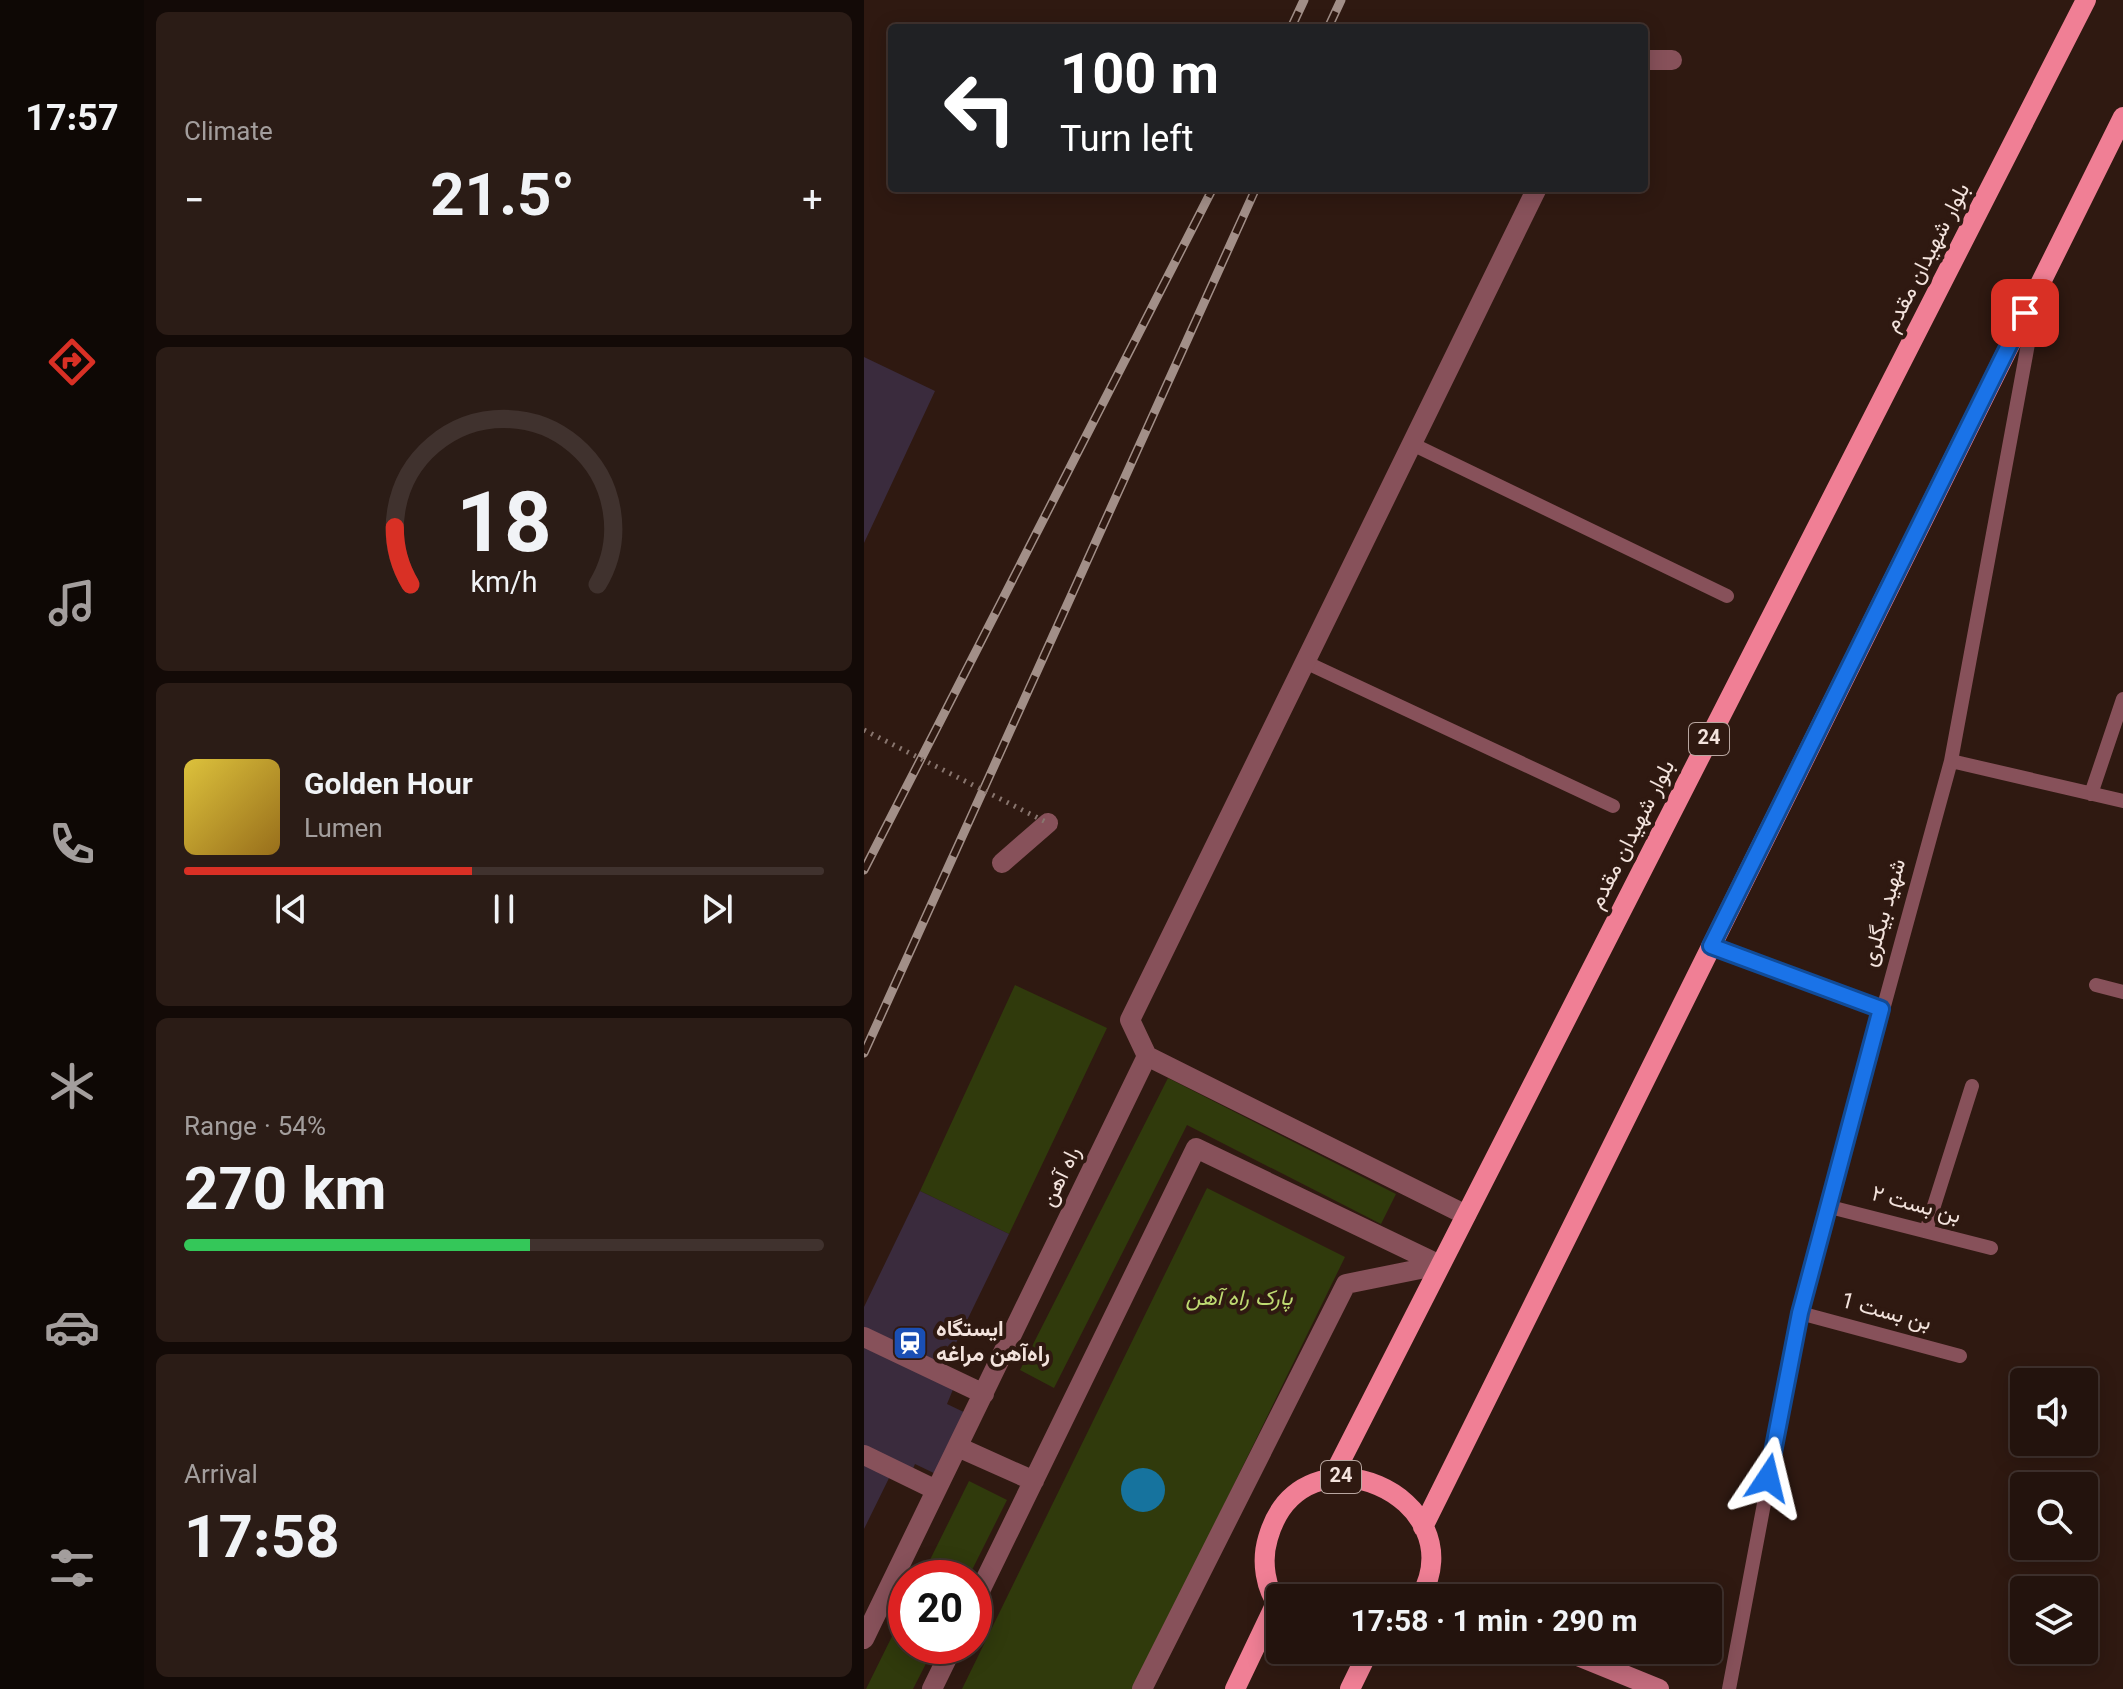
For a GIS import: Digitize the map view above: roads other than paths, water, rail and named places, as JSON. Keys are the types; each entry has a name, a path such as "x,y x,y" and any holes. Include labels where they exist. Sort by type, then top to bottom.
{"main road":[{"name":"بلوار شهیدان مقدم","path":"1332,1478 2086,0"},
{"path":"1428,1584 1429,1549 1423,1527 2123,117"},
{"name":"24","path":"1269,1584 1264,1550 1272,1524 1288,1501 1310,1485 1332,1478 1354,1477 1386,1487 1412,1508 1423,1527"},
{"name":"24","path":"1235,1689 1266,1629"},
{"path":"1350,1689 1362,1664"}],"street":[{"path":"1648,60 1672,60"},
{"path":"1466,1215 1147,1056 1130,1020 1535,192"},
{"path":"1002,863 1048,823"},
{"name":"راه آهن","path":"864,1639 1147,1056"},
{"path":"992,1566 1196,1148 1440,1265"},
{"path":"1142,1689 1346,1284 1440,1265"},
{"path":"864,1337 984,1394"},
{"path":"958,1447 1034,1481"},
{"path":"864,1455 936,1490"},
{"path":"932,1689 944,1664"},
{"path":"1597,1664 1659,1689"}],"lane":[{"name":"شهید بیگلری","path":"1729,1689 1800,1313 1951,761 2039,286"},
{"path":"1412,444 1727,596"},
{"path":"1305,662 1613,806"},
{"path":"2091,794 2123,699"},
{"path":"1951,761 2123,801"},
{"path":"1711,946 1881,1009"},
{"path":"2096,985 2123,992"},
{"path":"1926,1231 1972,1086"},
{"name":"بن بست ۲","path":"1830,1207 1991,1248"},
{"name":"بن بست 1","path":"1800,1313 1960,1356"}],"water":[{"path":"1143,1468 1158,1475 1165,1490 1158,1505 1143,1512 1128,1505 1121,1490 1128,1475"}],"railway":[{"path":"1293,24 1304,0"},
{"path":"1330,24 1341,0"},
{"path":"864,870 1211,192"},
{"path":"864,1053 1254,192"}],"place":[{"name":"ایستگاه راه‌آهن مراغه","path":"910,1343"}],"park label":[{"name":"پارک راه آهن","path":"1239,1299"}]}
